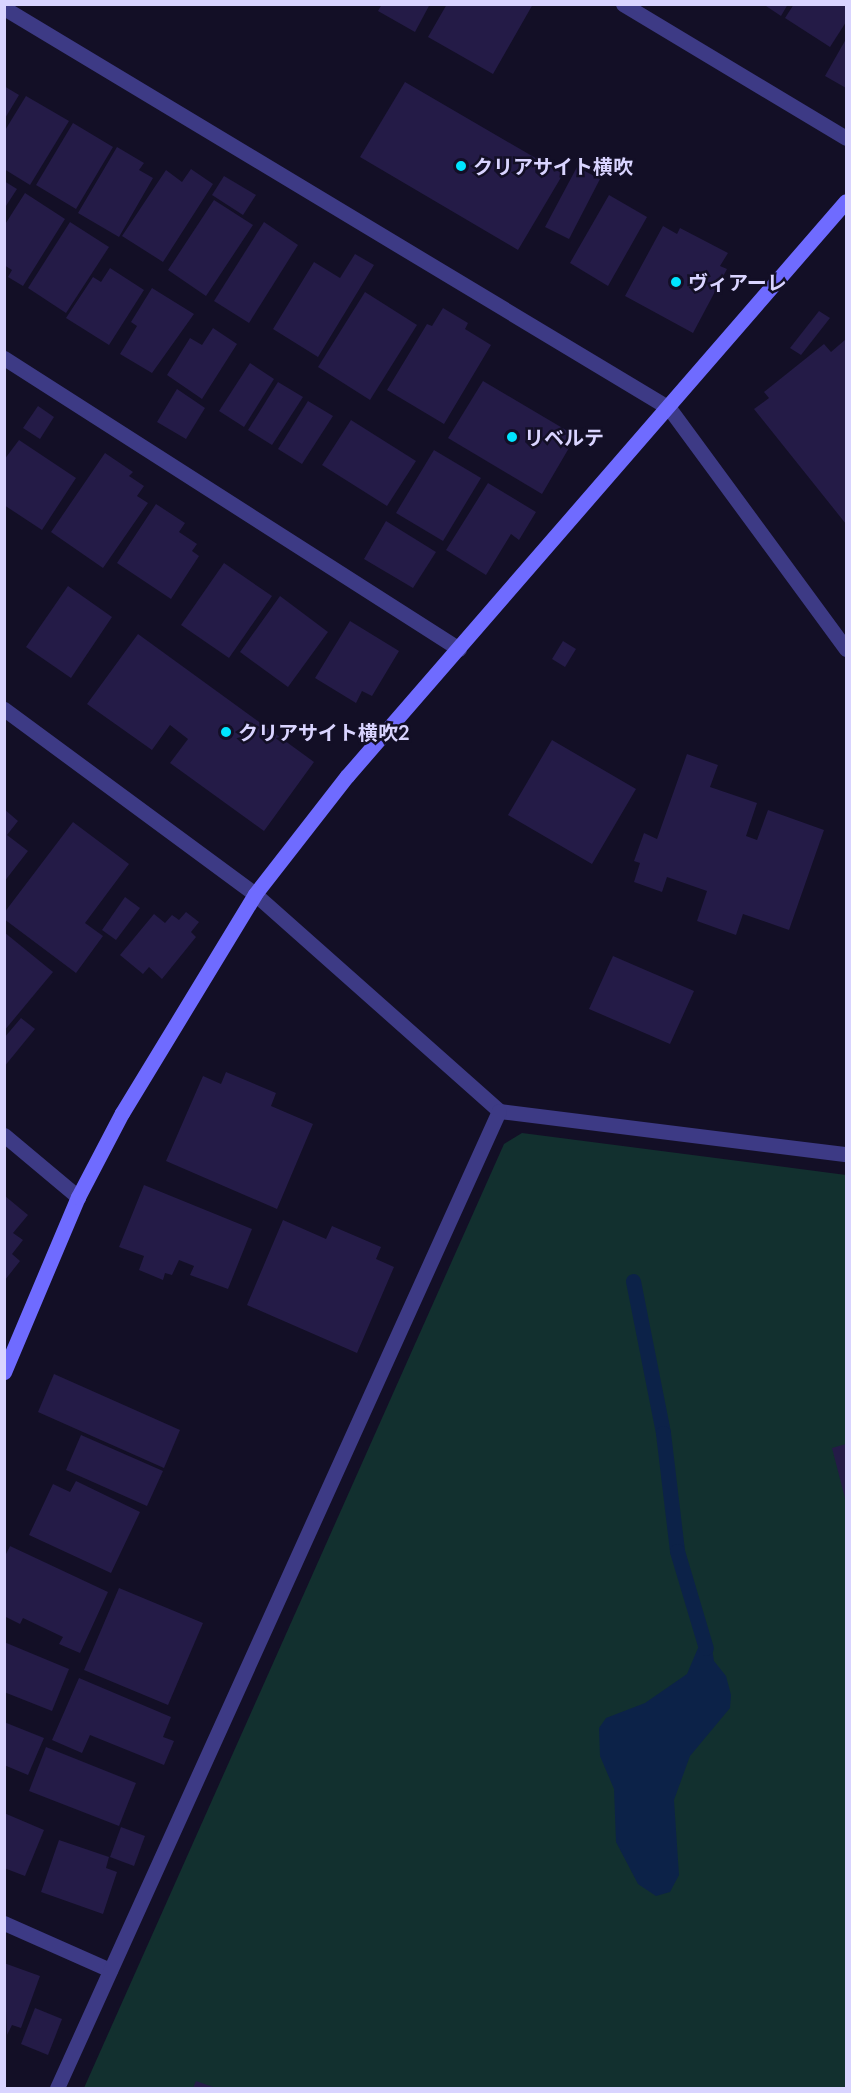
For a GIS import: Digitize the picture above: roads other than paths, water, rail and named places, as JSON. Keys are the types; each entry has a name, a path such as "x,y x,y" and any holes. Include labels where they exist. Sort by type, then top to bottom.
{"street":[{"path":"623,4 846,138"},
{"path":"4,8 669,408 846,649"},
{"path":"4,1372 78,1197 122,1113 255,894 347,776 669,408 846,201"},
{"path":"4,358 459,649"},
{"path":"4,709 255,894 500,1111 846,1154"},
{"path":"57,2088 500,1111"},
{"path":"4,1136 78,1197"},
{"path":"4,1923 110,1970"}],"water":[{"path":"698,1648 712,1648 714,1661 726,1676 731,1695 730,1708 690,1756 674,1800 679,1875 670,1892 656,1896 638,1884 616,1842 614,1789 600,1756 599,1728 606,1718 645,1703 687,1674"}],"waterway":[{"path":"633,1281 663,1433 677,1551 706,1648"}],"place":[{"name":"クリアサイト横吹","path":"461,166"},
{"name":"ヴィアーレ","path":"676,282"},
{"name":"リベルテ","path":"512,437"},
{"name":"クリアサイト横吹2","path":"226,732"}]}
